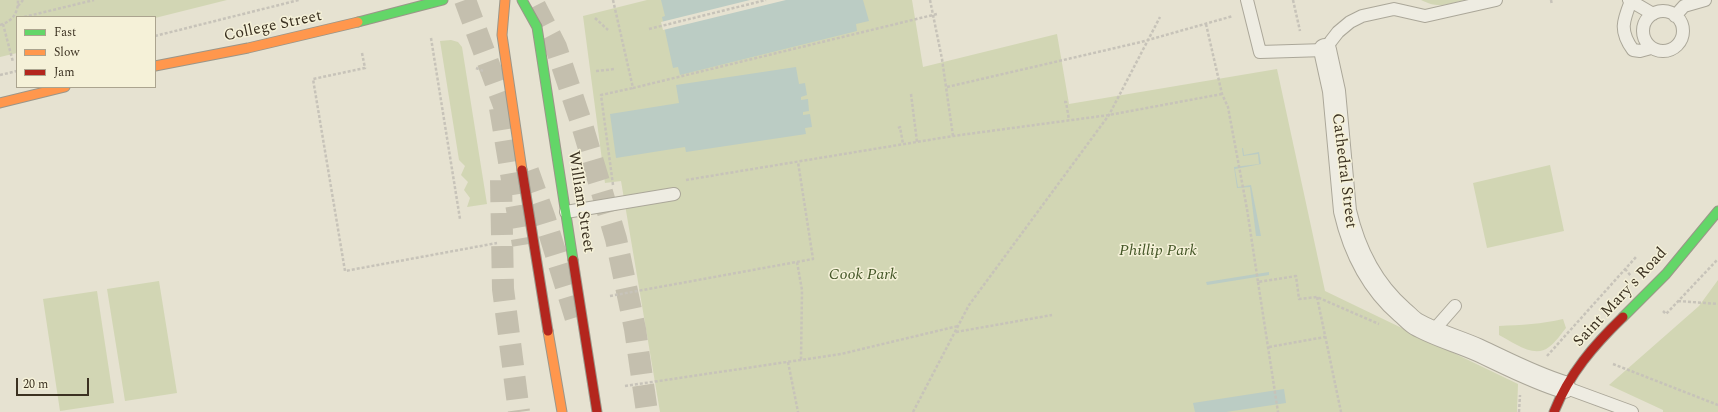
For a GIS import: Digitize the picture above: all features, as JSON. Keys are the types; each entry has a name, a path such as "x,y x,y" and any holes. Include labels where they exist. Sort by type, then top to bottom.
{"main road":[{"name":"College Street","path":"156,66 248,48 324,31 443,0"},
{"path":"504,0 502,35 532,234 562,412"},
{"name":"William Street","path":"522,0 537,28 597,412"},
{"path":"0,103 60,88"},
{"name":"Saint Mary's Road","path":"1554,412 1564,388 1584,360 1609,330 1647,293 1696,240 1718,211"}],"street":[{"name":"Cathedral Street","path":"1325,50 1334,91 1345,211 1357,252 1368,274 1388,300 1416,323 1546,382 1564,388"}],"lane":[{"path":"1247,0 1260,52 1325,50 1330,41 1338,32 1350,22 1362,16 1394,9 1425,16 1496,0"},
{"path":"1651,48 1640,51 1633,50 1626,41 1622,27 1630,0 1653,14 1667,12 1675,16 1682,24 1683,37 1680,43 1670,51 1657,51 1651,48 1644,37 1643,31 1644,24 1653,14"},
{"path":"1675,16 1684,6 1705,0"},
{"path":"566,212 674,194"},
{"path":"1433,331 1455,306"},
{"path":"1564,388 1632,412"}],"path":[{"path":"12,19 16,13 18,0"},
{"path":"18,6 23,0"},
{"path":"28,16 94,0"},
{"path":"156,36 299,0"},
{"path":"613,0 633,88"},
{"path":"649,29 766,0"},
{"path":"930,0 946,87 953,136"},
{"path":"1293,0 1300,30"},
{"path":"1551,0 1552,5"},
{"path":"614,192 601,95 937,14"},
{"path":"946,87 1148,40 1237,15"},
{"path":"913,412 969,305 1109,115 1160,17"},
{"path":"14,62 2,24 16,18"},
{"path":"595,18 608,30"},
{"path":"1206,24 1222,94 1228,107 1247,209 1278,412"},
{"path":"431,38 460,219"},
{"path":"362,53 365,68 313,78 345,271 497,243"},
{"path":"596,72 614,69"},
{"path":"0,75 16,71"},
{"path":"911,94 917,142"},
{"path":"685,180 953,136 1109,115 1222,94"},
{"path":"1064,102 1066,102 1069,120"},
{"path":"898,128 900,127 903,144"},
{"path":"610,296 813,259 798,162"},
{"path":"1546,357 1636,257"},
{"path":"1666,314 1718,259"},
{"path":"797,262 802,290 802,360"},
{"path":"1258,282 1296,276 1299,299 1316,297 1382,325"},
{"path":"1316,297 1341,412"},
{"path":"1677,301 1718,304"},
{"path":"955,332 1052,315"},
{"path":"625,386 841,354 958,326"},
{"path":"1269,348 1325,337"},
{"path":"788,362 798,412"},
{"path":"1613,364 1718,405"},
{"path":"1519,412 1520,392"}],"green space":[{"path":"0,0 227,0 156,18 156,16 16,16 16,53 0,57"},
{"path":"647,0 912,0 923,67 1057,34 1069,104 1277,69 1325,291 1518,384 1517,412 660,412 621,181 605,183 583,16"},
{"path":"1421,0 1465,0 1438,5"},
{"path":"451,40 458,42 462,47 487,204 467,207 470,198 464,190 468,182 461,175 465,166 459,160 440,41"},
{"path":"1550,165 1564,231 1487,248 1473,183"},
{"path":"1718,280 1718,412 1663,412 1663,410 1609,385 1699,306"},
{"path":"159,281 177,393 125,401 107,289"},
{"path":"97,291 114,403 60,411 43,299"},
{"path":"1563,319 1566,328 1554,343 1543,350 1537,351 1524,348 1499,335 1499,326 1523,325"}],"shaded area":[{"path":"661,0 863,0 869,21 856,24 857,31 680,75 678,67 673,68 662,17 665,16"},
{"path":"796,67 799,84 805,83 807,95 801,97 801,100 808,99 809,111 803,112 803,115 810,114 812,127 805,128 806,134 686,152 685,147 616,158 610,114 679,103 676,85"},
{"path":"1242,148 1244,155 1259,152 1261,164 1235,169 1238,187 1251,185 1261,236 1256,236 1250,187 1237,188 1234,167 1259,164 1258,154 1243,156"},
{"path":"1269,272 1269,275 1207,285 1206,282"},
{"path":"1284,389 1286,403 1226,412 1195,412 1193,403"}],"pier":[{"path":"750,0 786,0 663,30 661,22"}],"tunnel":[{"path":"465,0 510,122"},
{"path":"535,6 556,47 582,125 616,239 635,329 647,412"},
{"path":"500,108 523,245"},
{"path":"528,171 545,219 576,319"},
{"path":"501,180 503,289 519,412"}],"traffic: fast":[{"path":"358,22 443,0"},
{"path":"522,0 537,27 573,260"},
{"path":"1623,317 1666,274 1718,211"}],"traffic: slow":[{"path":"505,0 502,35 522,170"},
{"path":"156,66 248,48 358,22"},
{"path":"0,103 61,88"},
{"path":"548,331 562,412"}],"traffic: jam":[{"path":"522,170 548,331"},
{"path":"573,260 597,412"},
{"path":"1554,412 1567,385 1583,361 1592,349 1623,317"}],"park label":[{"name":"Phillip Park","path":"1158,252"},
{"name":"Cook Park","path":"863,276"}]}
